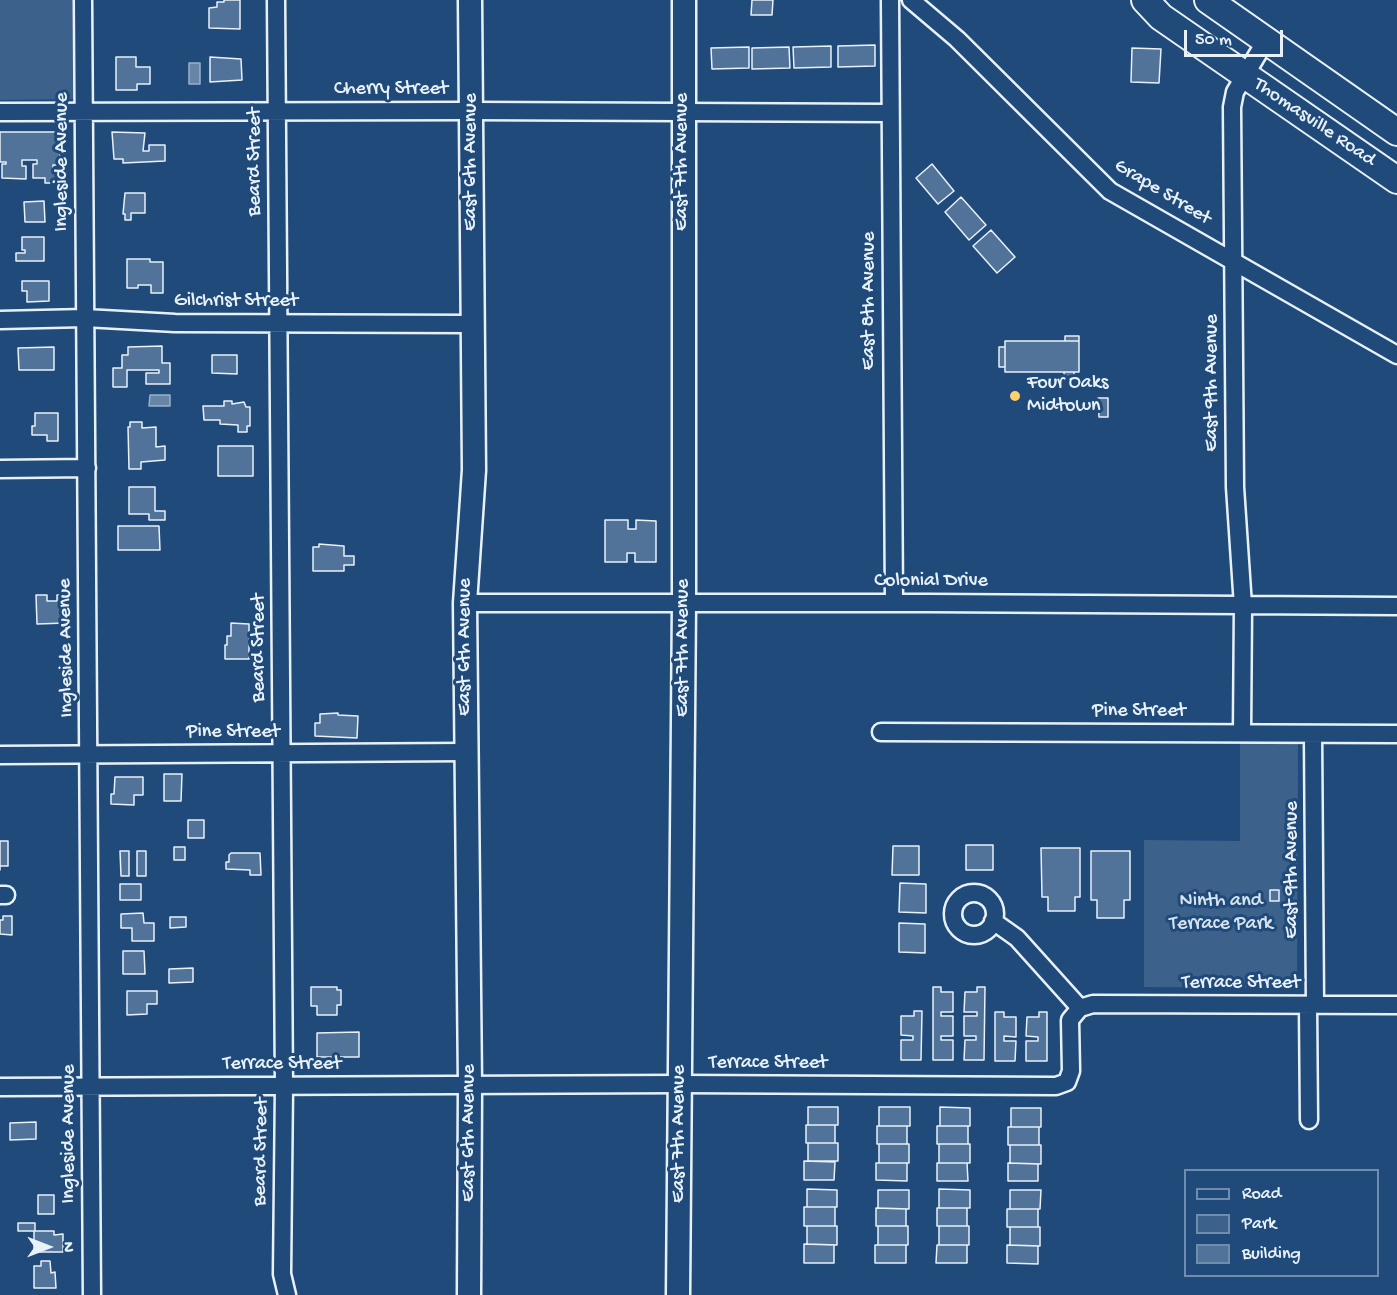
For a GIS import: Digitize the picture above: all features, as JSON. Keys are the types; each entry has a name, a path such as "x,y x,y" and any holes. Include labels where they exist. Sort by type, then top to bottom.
{"main road":[{"name":"Thomasville Road","path":"1208,0 1397,132"},
{"name":"Thomasville Road","path":"1153,8 1244,75 1397,180"}],"street":[{"name":"Ingleside Avenue","path":"83,0 92,1295"},
{"name":"Beard Street","path":"276,0 284,1086 282,1274 287,1295"},
{"name":"East 6th Avenue","path":"469,1295 470,1085 465,603 474,470 470,0"},
{"name":"East 7th Avenue","path":"678,1295 684,604 684,0"},
{"name":"East 8th Avenue","path":"890,0 894,603"},
{"name":"Grape Street","path":"911,0 957,39 1110,191 1397,355"},
{"path":"1135,0 1153,8"},
{"name":"East 9th Avenue","path":"1242,733 1243,606 1235,487 1232,107 1235,92 1265,42"},
{"name":"Cherry Street","path":"0,112 890,113"},
{"name":"Gilchrist Street","path":"0,320 85,318 175,323 472,324"},
{"path":"0,469 87,468"},
{"name":"Colonial Drive","path":"465,603 1397,606"},
{"name":"Pine Street","path":"881,732 1397,734"},
{"name":"East 9th Avenue","path":"1310,1120 1313,735"},
{"name":"Pine Street","path":"0,755 466,753"},
{"path":"993,921 1017,938 1080,1008"},
{"name":"Terrace Street","path":"0,1088 680,1084 1056,1086 1067,1082 1071,1071 1070,1020 1080,1008 1093,1004 1397,1005"}],"green space":[{"path":"0,0 75,0 74,99 0,100"},
{"name":"Ninth and Terrace Park","path":"1240,740 1298,740 1297,988 1144,987 1144,840 1240,841"}],"shaded area":[{"path":"189,63 200,63 200,84 189,84"},
{"path":"150,395 170,395 170,406 149,406"}],"building":[{"path":"224,0 240,0 240,29 209,28 209,8 217,7 217,2 224,2"},
{"path":"752,0 773,0 772,15 751,15"},
{"path":"875,45 875,66 838,67 838,46"},
{"path":"831,46 831,67 794,68 793,47"},
{"path":"749,47 749,68 712,69 711,48"},
{"path":"789,47 790,68 752,69 752,48"},
{"path":"1132,48 1161,49 1159,83 1131,82"},
{"path":"116,57 136,57 136,67 150,67 150,84 137,84 137,90 116,90"},
{"path":"210,57 241,59 242,80 210,82"},
{"path":"0,132 58,132 60,165 53,165 53,169 58,169 58,183 45,183 45,178 33,178 33,164 37,164 37,160 22,160 22,166 26,166 26,179 2,178 2,164 6,162 0,162"},
{"path":"112,132 145,133 143,151 149,151 149,145 165,145 165,161 123,163 123,159 114,159"},
{"path":"932,164 954,191 938,204 916,178"},
{"path":"125,193 145,193 145,213 131,213 131,220 125,220 125,214 123,214"},
{"path":"961,197 986,225 969,240 945,212"},
{"path":"44,201 45,222 25,222 24,202"},
{"path":"991,230 1015,257 997,273 973,246"},
{"path":"22,237 44,237 44,261 16,261 16,253 25,253 25,250 22,250"},
{"path":"127,259 150,259 150,262 163,262 163,293 151,293 151,285 127,288"},
{"path":"22,281 49,281 49,301 27,302 27,291 22,291"},
{"path":"1065,336 1079,336 1079,341 1065,341"},
{"path":"1005,341 1079,341 1079,372 1005,372"},
{"path":"162,346 162,363 170,363 170,384 146,384 146,373 159,373 159,370 127,370 127,387 113,387 113,368 122,368 122,355 128,355 128,347"},
{"path":"54,347 54,370 19,370 18,348"},
{"path":"999,347 1005,347 1005,367 999,367"},
{"path":"212,355 237,355 237,374 212,373"},
{"path":"1064,372 1074,372 1074,378 1064,378"},
{"path":"1098,398 1108,398 1108,417 1099,417"},
{"path":"224,401 232,401 232,404 244,402 246,407 250,407 250,426 247,426 247,432 238,432 238,425 220,424 220,420 204,420 203,406 224,406"},
{"path":"35,413 58,413 58,441 47,441 47,435 32,435"},
{"path":"130,422 142,422 142,428 156,427 156,447 165,446 165,460 141,462 141,469 129,469 128,427 130,427"},
{"path":"218,446 253,446 253,476 218,476"},
{"path":"129,487 155,487 155,511 165,511 165,520 149,520 149,514 129,514"},
{"path":"605,520 628,520 628,529 636,529 636,520 656,521 656,562 635,562 635,553 627,553 627,562 605,562"},
{"path":"118,526 159,526 160,550 118,550"},
{"path":"319,544 344,546 344,556 354,556 354,565 344,565 344,571 313,571 313,547 319,547"},
{"path":"36,595 47,595 47,601 57,601 57,595 65,595 66,623 37,624"},
{"path":"231,623 249,624 249,659 225,659 225,645 227,645 227,636 231,636"},
{"path":"338,713 338,715 358,716 357,738 315,736 315,723 320,723 320,714"},
{"path":"164,774 182,774 181,801 164,801"},
{"path":"115,777 143,777 143,795 134,795 134,805 111,804"},
{"path":"188,820 204,820 204,838 188,838"},
{"path":"0,841 8,841 8,866 0,866"},
{"path":"966,845 993,845 993,870 966,870"},
{"path":"893,846 919,846 919,875 892,875"},
{"path":"174,847 185,847 185,860 174,860"},
{"path":"1041,848 1080,848 1080,897 1075,897 1075,911 1048,911 1048,897 1042,897"},
{"path":"120,851 129,851 129,876 121,876"},
{"path":"137,851 146,851 146,876 137,876"},
{"path":"1091,851 1130,851 1130,900 1124,900 1124,918 1097,918 1097,900 1091,900"},
{"path":"231,853 260,853 261,875 250,875 250,870 226,869 226,862 229,862"},
{"path":"900,883 926,884 926,913 899,912"},
{"path":"120,884 141,884 141,900 120,900"},
{"path":"1270,890 1279,890 1279,901 1270,901"},
{"path":"143,913 144,923 154,923 154,941 132,941 132,928 121,928 121,914"},
{"path":"3,916 12,916 12,935 0,934 0,920 3,920"},
{"path":"170,917 186,917 186,927 170,928"},
{"path":"899,923 925,924 925,953 899,952"},
{"path":"123,951 144,951 145,974 123,974"},
{"path":"193,968 193,982 169,983 169,969"},
{"path":"311,987 337,987 337,990 341,990 341,1005 337,1005 337,1015 317,1015 317,1006 311,1006"},
{"path":"933,987 941,987 941,992 953,992 953,1012 941,1012 941,1016 953,1016 953,1036 941,1036 941,1040 953,1040 953,1060 933,1060"},
{"path":"977,987 985,987 984,1060 964,1060 965,1040 976,1040 976,1036 964,1036 964,1016 977,1016 977,1012 964,1012 965,992 977,992"},
{"path":"127,991 157,991 157,1004 147,1004 147,1014 127,1015"},
{"path":"914,1011 922,1011 921,1060 901,1060 901,1040 913,1040 913,1036 901,1035 901,1016 914,1016"},
{"path":"995,1012 1004,1012 1004,1017 1016,1017 1016,1037 1004,1036 1004,1041 1016,1041 1015,1061 995,1061"},
{"path":"1039,1012 1047,1012 1047,1061 1026,1061 1026,1041 1038,1041 1038,1037 1026,1036 1027,1017 1039,1017"},
{"path":"359,1032 359,1057 317,1057 317,1033"},
{"path":"808,1107 838,1107 838,1125 808,1125"},
{"path":"879,1107 910,1107 910,1126 879,1126"},
{"path":"940,1107 970,1108 970,1126 940,1126"},
{"path":"1011,1108 1041,1108 1041,1127 1011,1127"},
{"path":"36,1122 36,1139 10,1140 10,1123"},
{"path":"806,1125 835,1125 835,1143 806,1143"},
{"path":"877,1126 907,1126 907,1144 877,1144"},
{"path":"937,1126 968,1126 968,1144 937,1144"},
{"path":"1008,1127 1039,1127 1039,1145 1008,1145"},
{"path":"808,1143 838,1143 838,1161 808,1161"},
{"path":"879,1144 909,1144 909,1163 879,1163"},
{"path":"939,1144 970,1144 970,1163 939,1163"},
{"path":"1010,1145 1041,1145 1041,1164 1010,1163"},
{"path":"804,1161 835,1162 834,1180 804,1180"},
{"path":"876,1163 907,1163 907,1181 876,1180"},
{"path":"937,1163 967,1163 968,1181 937,1181"},
{"path":"1008,1163 1038,1164 1038,1181 1008,1181"},
{"path":"807,1189 837,1190 837,1207 807,1207"},
{"path":"939,1189 970,1190 970,1208 939,1208"},
{"path":"878,1190 909,1190 909,1209 878,1208"},
{"path":"1010,1190 1041,1190 1040,1209 1010,1209"},
{"path":"38,1195 54,1195 54,1214 38,1214"},
{"path":"804,1207 835,1207 835,1226 804,1226"},
{"path":"876,1208 906,1209 906,1226 876,1226"},
{"path":"937,1208 967,1208 967,1226 937,1226"},
{"path":"1007,1209 1038,1209 1038,1227 1007,1227"},
{"path":"18,1223 35,1223 35,1231 18,1231"},
{"path":"807,1226 837,1226 837,1245 807,1244"},
{"path":"878,1226 908,1226 908,1245 878,1245"},
{"path":"939,1226 969,1226 969,1245 939,1245"},
{"path":"1010,1227 1040,1227 1040,1246 1010,1245"},
{"path":"34,1231 54,1231 54,1235 63,1234 63,1252 34,1252"},
{"path":"804,1244 834,1245 834,1263 804,1263"},
{"path":"875,1245 906,1245 906,1263 875,1263"},
{"path":"937,1245 967,1245 967,1263 936,1263"},
{"path":"1007,1245 1038,1246 1038,1264 1007,1263"},
{"path":"41,1261 50,1261 51,1273 55,1272 56,1288 34,1288 34,1266 41,1266"}],"place":[{"name":"Four Oaks Midtown","path":"1015,396"}]}
